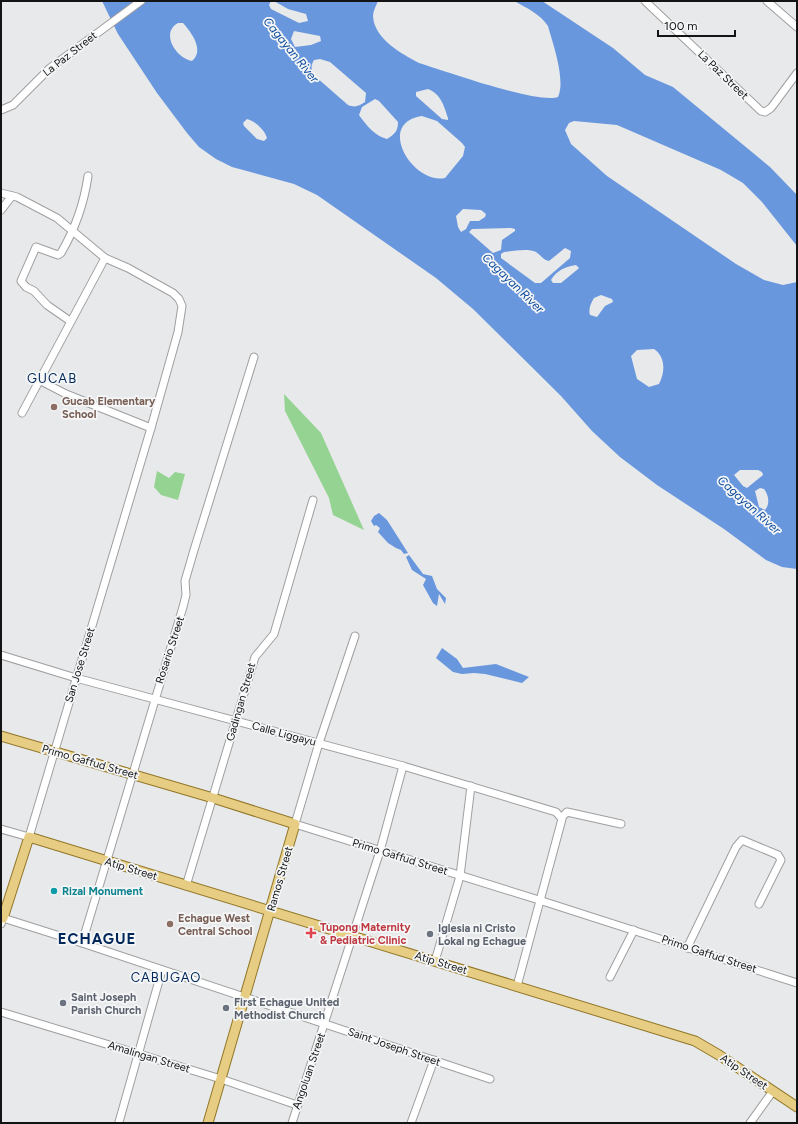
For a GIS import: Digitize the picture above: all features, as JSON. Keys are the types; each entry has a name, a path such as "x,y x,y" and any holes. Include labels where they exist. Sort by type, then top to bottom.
{"main road":[{"name":"Primo Gaffud Street","path":"1,736 133,774 295,824"},
{"name":"Ramos Street","path":"208,1123 295,824"},
{"name":"Atip Street","path":"29,837 695,1042 707,1047 797,1108"},
{"name":"San Jose Street","path":"2,920 29,837"}],"street":[{"name":"La Paz Street","path":"1,110 13,104 50,68 141,1"},
{"name":"La Paz Street","path":"645,1 761,111 765,112 771,108 797,73"},
{"path":"767,1 797,27"},
{"path":"70,321 47,305 34,291 26,287 21,281 35,248 37,247 60,254 73,231 85,193 88,176"},
{"name":"San Jose Street","path":"1,193 12,196 57,218 105,258 118,265 128,268 174,293 182,306 178,332 151,428 53,752 29,837"},
{"path":"1,210 12,196"},
{"path":"22,413 105,258"},
{"name":"Rosario Street","path":"82,943 185,601 186,576 254,356"},
{"path":"39,380 72,397 151,428"},
{"name":"Gadingan Street","path":"186,886 254,657 274,634 313,500"},
{"name":"Ramos Street","path":"295,824 319,743 355,636"},
{"name":"Calle Liggayu","path":"1,655 76,678 155,698 403,766 556,812 562,818"},
{"name":"Angoluan Street","path":"292,1123 354,936 380,851 403,766"},
{"path":"435,961 460,876 470,786"},
{"path":"517,986 562,818 568,812 621,824"},
{"name":"Primo Gaffud Street","path":"295,824 634,930 797,983"},
{"name":"Atip Street","path":"1,829 29,837"},
{"path":"688,948 736,847 742,840 746,840 778,855 781,860 759,904"},
{"name":"Saint Joseph Street","path":"2,920 82,943 490,1079"},
{"path":"610,977 634,930"},
{"path":"119,1122 162,970"},
{"name":"Amalingan Street","path":"1,1012 221,1079 297,1105"},
{"path":"411,1123 434,1060"},
{"path":"750,1123 773,1091"}],"green space":[{"path":"284,394 321,433 364,530 333,515 329,498 285,411"},
{"path":"157,471 169,478 175,472 185,474 178,500 161,495 154,487"}],"water":[{"name":"Cagayan River","path":"102,1 271,1 269,5 271,9 299,23 308,21 306,14 288,9 274,1 378,1 373,16 378,32 390,45 419,63 490,86 531,96 547,98 558,97 561,81 560,72 548,26 537,15 514,1 542,1 613,48 645,75 673,87 770,167 797,195 797,246 762,202 743,183 721,170 617,125 574,121 569,123 565,130 571,144 607,176 736,264 764,280 783,285 797,282 797,569 782,567 766,560 724,529 657,485 620,457 592,431 561,396 473,309 436,278 317,195 294,184 232,167 216,159 199,147 157,93 118,34","holes":["178,23 183,23 190,31 195,41 197,47 196,57 192,61 186,59 176,50 170,39 170,33 173,27","294,31 320,36 321,41 311,45 295,47 291,39","320,59 330,62 366,93 365,102 357,106 348,105 316,77 312,71 314,60","428,89 439,97 445,109 448,120 442,119 416,96 416,92","375,99 379,101 398,122 397,130 387,139 375,133 359,115 362,107","422,116 437,121 465,147 463,156 445,178 433,178 421,172 411,163 404,152 400,141 401,130 408,121","247,119 259,126 267,138 264,141 257,139 244,126 243,123","463,209 481,210 486,214 485,217 479,221 470,221 466,229 461,232 458,227 456,216","472,229 515,229 515,231 502,240 501,250 493,253 469,232","565,248 571,251 570,258 541,283 535,283 501,258 501,254 504,252 529,250 536,252 545,260 549,261","576,265 579,268 561,283 553,283 551,280 553,277 565,268","601,295 612,299 613,302 605,306 597,317 590,315 589,313 594,298","654,349 661,356 663,365 659,384 649,387 637,379 631,356 637,350","740,470 758,470 762,472 763,475 747,488 743,486 734,475","760,488 766,491 768,497 768,505 765,510 759,507 755,491"]},
{"path":"379,513 387,520 408,553 404,554 401,550 388,543 378,532 380,528 376,525 374,526 371,521 374,516"},
{"path":"409,555 423,574 432,576 437,589 446,598 445,604 439,594 437,606 433,603 423,585 426,579 412,570 406,557"},
{"path":"442,648 457,659 463,668 496,664 529,677 522,683 485,674 462,674 453,672 436,658"}],"place":[{"name":"Gucab Elementary School","path":"54,407"},
{"name":"Rizal Monument","path":"54,891"},
{"name":"Echague West Central School","path":"170,924"},
{"name":"Tupong Maternity & Pediatric Clinic","path":"311,933"},
{"name":"Iglesia ni Cristo Lokal ng Echague","path":"430,934"},
{"name":"Saint Joseph Parish Church","path":"63,1003"},
{"name":"First Echague United Methodist Church","path":"226,1008"}],"district":[{"name":"GUCAB","path":"52,378"},
{"name":"ECHAGUE","path":"97,939"},
{"name":"CABUGAO","path":"166,977"}]}
